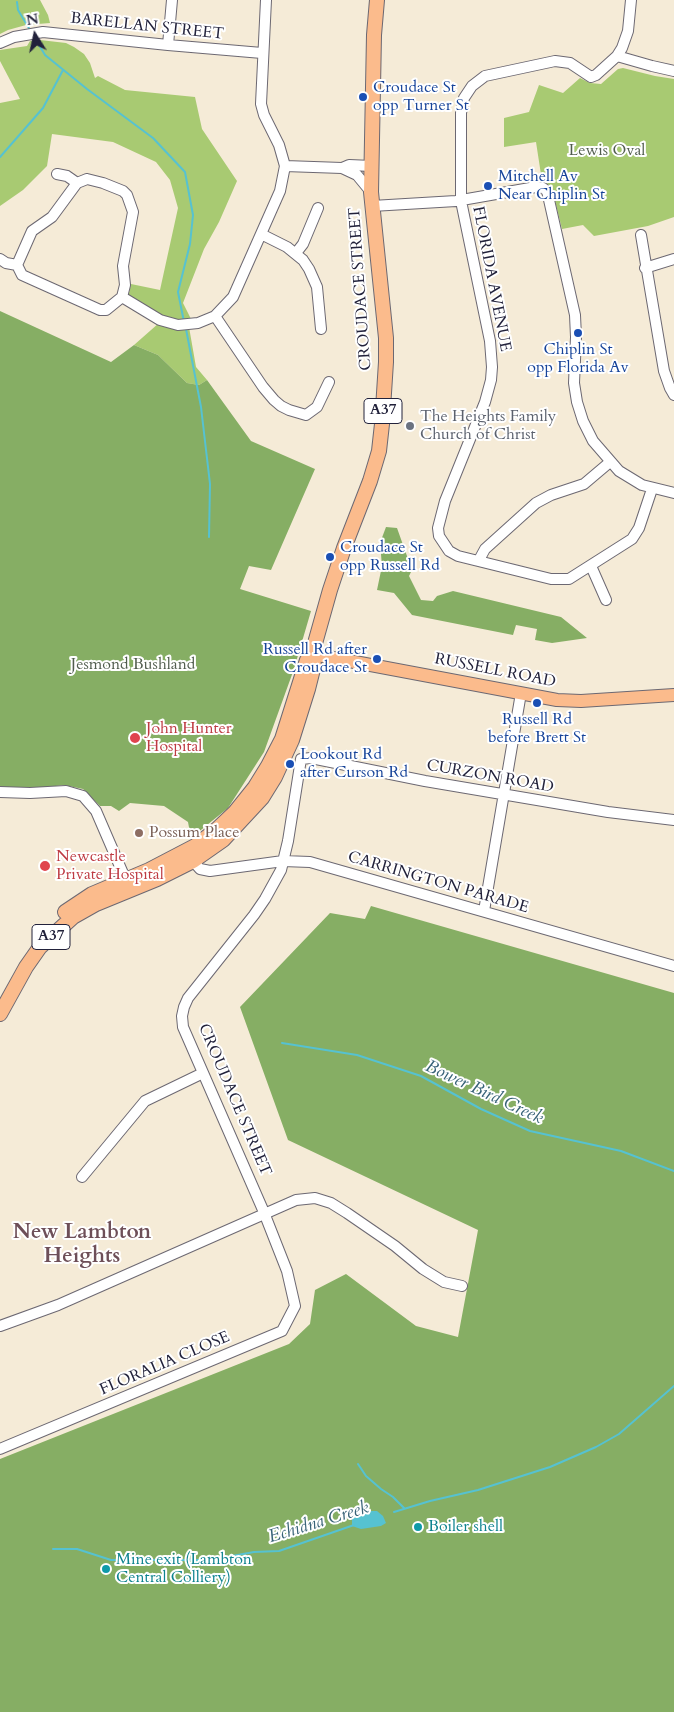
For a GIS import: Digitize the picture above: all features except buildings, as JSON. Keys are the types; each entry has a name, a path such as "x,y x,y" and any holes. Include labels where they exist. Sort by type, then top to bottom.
{"highway":[{"name":"CROUDACE STREET","path":"312,654 344,548 370,481 378,451 382,424 386,338 372,199 374,35 377,0"},
{"name":"A37","path":"0,998 19,963 33,944 49,926 69,910 92,894 157,880 193,861 223,840 262,798 275,777 292,740 314,665 312,654"},
{"name":"A37","path":"0,1014 26,967 40,947 56,931 73,917 195,846 217,830 245,800 268,766 282,739 305,662 312,654"}],"main road":[{"name":"RUSSELL ROAD","path":"312,654 573,701 674,695"},
{"path":"312,673 323,664 337,659"}],"street":[{"path":"168,45 172,0"},
{"path":"122,297 160,320 178,325 198,323 216,316 233,297 280,191 284,166 279,145 262,110 262,53 266,0"},
{"path":"631,0 628,31 618,56 674,71"},
{"name":"BARELLAN STREET","path":"0,43 14,37 43,32 262,53"},
{"name":"FLORIDA AVENUE","path":"618,56 601,72 591,77 570,63 560,60 484,76 467,92 462,105 461,201 490,341 491,380 448,491 438,528 442,542 449,551 458,556 557,580 569,579 627,543 636,535 652,489"},
{"path":"342,168 349,165 372,166"},
{"path":"284,166 342,168 357,175 372,199 461,201 536,187 543,188 548,193 572,301 576,326 574,383 578,408 583,421 593,441 610,462 635,482 652,489 674,494"},
{"path":"57,174 67,176 77,183"},
{"path":"88,180 103,183 123,191 127,195 133,216 123,266 125,285 122,297 109,308 100,310 22,275 17,265 32,231 52,217 77,183 88,180"},
{"path":"296,253 303,244 318,208"},
{"path":"261,234 296,253 309,269 317,287 321,329"},
{"path":"641,236 664,371 674,395"},
{"path":"0,259 6,263 17,265"},
{"path":"645,268 674,259"},
{"path":"216,316 263,387 281,406 306,415 317,407 329,382"},
{"path":"479,560 485,549 536,503 584,484 610,462"},
{"path":"591,566 606,600"},
{"path":"484,911 522,693"},
{"name":"CURZON ROAD","path":"302,759 311,758 424,781 608,812 674,820"},
{"name":"CROUDACE STREET","path":"287,1271 265,1214 183,1027 184,1007 188,998 254,915 281,870 302,759"},
{"path":"0,792 30,794 66,791 83,796 96,811 128,885"},
{"name":"CARRINGTON PARADE","path":"193,861 200,869 210,871 283,861 310,862 674,966"},
{"path":"82,1178 145,1102 203,1073"},
{"path":"0,1326 66,1302 296,1200 315,1198 331,1203 444,1282 462,1286"},
{"name":"FLORALIA CLOSE","path":"0,1449 282,1331 295,1306 287,1271"}],"green space":[{"path":"0,0 40,0 50,23 26,25 0,34"},
{"path":"40,40 66,43 74,47 84,54 90,63 95,78 98,76 125,90 195,97 202,129 237,181 219,222 204,249 183,303 192,321 173,322 128,298 131,284 160,290 178,208 170,180 156,162 113,142 52,134 47,166 23,190 0,206 0,103 20,99 0,61 0,50 27,46 30,41"},
{"name":"Lewis Oval","path":"623,68 674,79 674,217 648,226 594,236 583,225 562,229 552,189 542,181 536,142 504,147 504,118 529,112 539,85 563,93 580,78 590,83 601,84 618,69"},
{"name":"Jesmond Bushland","path":"0,311 111,362 134,345 158,355 187,383 199,385 207,380 251,441 315,469 271,570 249,566 240,589 311,611 294,669 264,752 228,808 191,838 188,822 164,806 130,803 119,811 111,806 100,806 83,789 64,785 40,788 0,787"},
{"path":"159,323 189,327 196,367 207,380 199,385 187,383 158,355 134,345"},
{"path":"386,527 397,528 412,570 409,576 421,600 433,601 437,596 453,591 561,617 587,638 552,643 535,640 537,629 516,625 513,635 412,615 394,593 377,590 382,566 380,543"},
{"path":"371,906 674,993 674,1712 0,1712 0,1459 289,1344 310,1324 315,1290 346,1274 416,1326 458,1337 478,1230 288,1140 240,1007 330,913 365,919"}],"water":[{"path":"368,1511 377,1511 383,1516 386,1523 381,1526 361,1529 352,1526 352,1519"}],"waterway":[{"path":"17,2 18,10 30,30"},
{"path":"35,38 45,55 153,138 185,172 193,215 190,244 178,292 184,322"},
{"path":"0,157 43,108 63,70"},
{"path":"186,329 201,407 210,484 209,537"},
{"name":"Bower Bird Creek","path":"282,1043 357,1055 421,1076 481,1109 530,1131 621,1151 674,1171"},
{"name":"Echidna Creek","path":"394,1512 430,1501 478,1490 550,1467 596,1447 619,1434 674,1386"},
{"path":"358,1464 366,1476 404,1508"},
{"name":"Echidna Creek","path":"53,1549 77,1549 111,1560 210,1560 254,1552 279,1551 354,1525"}],"place":[{"name":"Croudace St opp Turner St","path":"363,97"},
{"name":"Mitchell Av Near Chiplin St","path":"488,186"},
{"name":"Chiplin St opp Florida Av","path":"578,333"},
{"name":"The Heights Family Church of Christ","path":"410,426"},
{"name":"Croudace St opp Russell Rd","path":"330,557"},
{"name":"Russell Rd after Croudace St","path":"377,659"},
{"name":"Russell Rd before Brett St","path":"537,703"},
{"name":"John Hunter Hospital","path":"135,738"},
{"name":"Lookout Rd after Curson Rd","path":"290,764"},
{"name":"Possum Place","path":"139,833"},
{"name":"Newcastle Private Hospital","path":"45,866"},
{"name":"Boiler shell","path":"418,1527"},
{"name":"Mine exit (Lambton Central Colliery)","path":"106,1569"}],"district":[{"name":"New Lambton Heights","path":"82,1245"}]}
